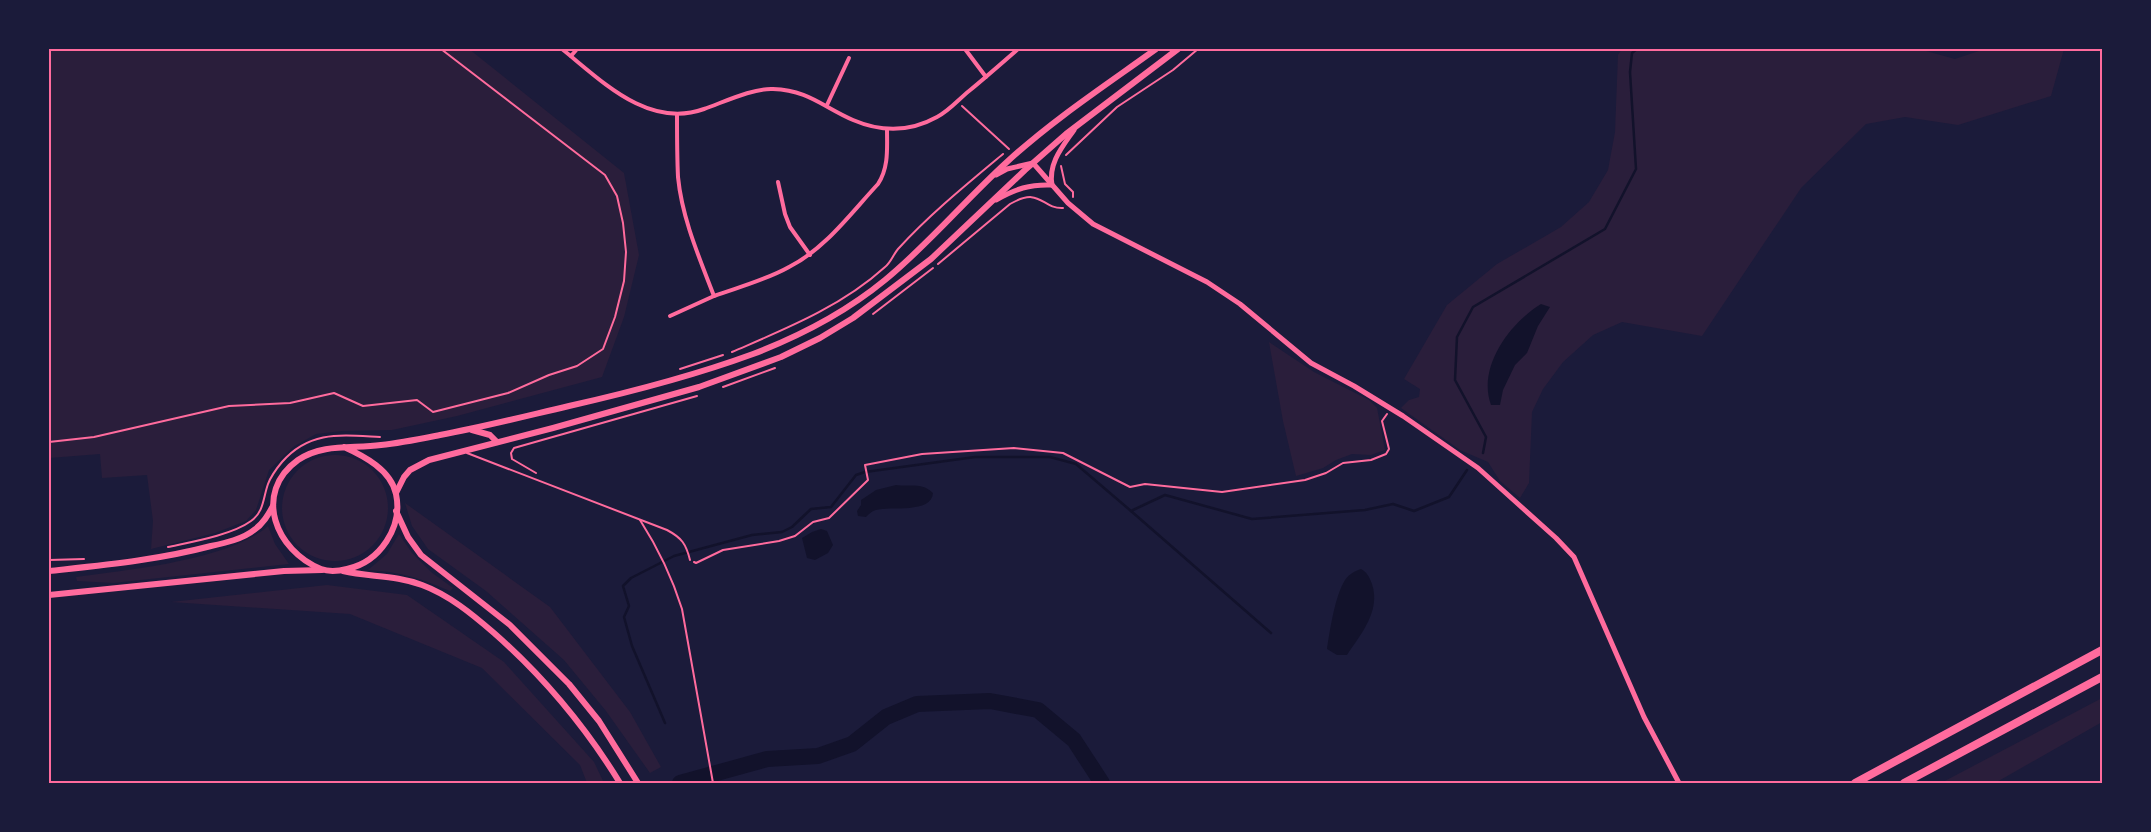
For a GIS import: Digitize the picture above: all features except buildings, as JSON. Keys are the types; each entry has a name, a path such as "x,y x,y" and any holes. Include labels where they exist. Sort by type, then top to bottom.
{"highway":[{"path":"1855,783 2102,650"},
{"path":"1904,783 2102,677"}],"main road":[{"path":"49,571 140,562 217,545 247,535 264,522 273,506 280,480 294,462 314,452 344,447 386,444 469,430 603,398 687,376 754,353 810,329 847,307 883,281 914,254 1009,160 1056,121 1156,49"},
{"path":"340,571 361,565 379,552 390,537 396,510 396,494 404,477 410,470 429,460 460,450 497,442 699,387 781,357 820,338 853,318 896,288 931,260 1033,162 1078,125 1178,49"},
{"path":"469,430 490,435 497,442"},
{"path":"344,447 366,458 386,475 396,494"},
{"path":"273,506 274,522 292,551 323,570"},
{"path":"396,510 408,537 421,555 510,625 569,684 599,721 637,781"},
{"path":"49,595 284,571 340,571 405,579 435,590 453,600 524,660 560,699 598,747 620,783"}],"street":[{"path":"562,49 627,99 641,107 659,112 693,113 759,90 771,89 792,91 813,98 852,120 887,129 904,129 939,116 1018,49"},
{"path":"571,56 577,49"},
{"path":"966,49 986,77"},
{"path":"827,105 849,58"},
{"path":"677,114 678,176 683,206 692,240 714,296"},
{"path":"1052,185 1052,172 1056,156 1078,125"},
{"path":"670,316 714,296 791,267 810,254 831,235 878,184 886,165 887,129"},
{"path":"988,181 1007,169 1033,162 1068,203 1093,224 1207,282 1240,304 1312,363 1392,410 1479,468 1556,538 1574,557 1644,717 1679,783"},
{"path":"778,182 790,227 810,254"},
{"path":"992,201 1019,188 1052,185"}],"lane":[{"path":"460,450 667,530 680,537 686,544 690,560"},
{"path":"640,520 660,552 682,609 713,783"}],"path":[{"path":"49,442 94,437 229,406 290,403 334,393 363,406 416,400 433,412 508,393 549,374 577,366 603,349 615,317 624,281 626,252 623,223 617,196 605,175 441,49"},
{"path":"1068,203 1074,196 1065,184 1061,166 1069,151 1117,107 1166,75 1198,49"},
{"path":"674,371 730,353 800,323 853,292 886,266 910,237 956,194 1009,149 957,101"},
{"path":"690,560 696,563 723,550 779,541 795,536 813,522 829,518 868,480 865,465 922,454 1014,448 1063,453 1130,487 1146,484 1171,489 1222,492 1305,480 1326,473 1343,463 1371,460 1386,454 1389,449 1382,421 1392,410"},
{"path":"164,548 208,538 252,521 265,501 268,484 277,467 289,454 304,443 324,436 382,437"},
{"path":"49,560 87,558"}],"shaded area":[{"path":"49,49 469,49 624,173 639,255 624,317 602,377 457,416 392,430 342,431 316,434 293,447 269,470 256,510 246,521 215,533 151,549 153,521 147,475 102,478 100,454 49,458"},
{"path":"1622,49 1919,49 1955,59 1985,49 2064,49 2051,96 1958,125 1905,117 1866,124 1801,188 1702,336 1622,322 1593,335 1563,362 1543,389 1532,412 1529,483 1520,498 1500,481 1488,462 1460,450 1401,408 1409,400 1419,397 1420,389 1404,379 1447,305 1497,264 1561,227 1589,202 1608,170 1615,132 1618,55"},
{"path":"1541,304 1550,307 1538,326 1527,353 1515,365 1503,390 1500,405 1491,405 1488,391 1492,361 1499,347 1518,322"},
{"path":"1269,342 1314,372 1369,400 1377,408 1385,450 1371,455 1352,454 1336,460 1323,468 1296,476 1283,421"},
{"path":"335,455 355,459 373,470 384,488 388,508 384,528 373,546 355,557 335,561 315,557 297,546 286,528 282,508 286,488 297,470 315,459"},
{"path":"896,485 925,487 933,493 931,500 918,507 882,509 873,511 866,517 858,516 857,511 861,505 861,500 876,490"},
{"path":"405,503 550,607 630,712 661,767 650,773 606,711 564,660 486,591 428,549 412,526"},
{"path":"268,526 275,544 289,564 113,583 77,581 76,577 149,567 204,555 251,538"},
{"path":"821,529 827,531 833,545 828,553 815,560 807,558 802,538"},
{"path":"399,534 412,553 431,572 453,588 450,591 410,576 368,570 387,554"},
{"path":"1361,569 1367,574 1372,584 1374,604 1372,613 1347,655 1337,655 1327,649 1336,604 1345,580 1352,573"},
{"path":"327,585 407,595 504,662 594,762 604,783 587,783 580,765 482,668 350,614 171,602"},
{"path":"2102,698 2102,722 1995,783 1941,783"}],"waterway":[{"path":"1483,453 1486,437 1455,380 1457,337 1473,307 1605,229 1636,169 1630,72 1632,53 1637,49"},
{"path":"665,723 632,646 624,617 629,606 623,586 631,578 674,556 752,535 782,532 792,527 811,509 831,507 856,475 865,472 975,457 1050,457 1076,464 1131,511 1165,495 1252,519 1365,510 1393,504 1414,511 1449,497 1467,470"},
{"path":"1131,511 1271,633"},
{"path":"680,783 767,759 818,756 852,744 886,717 917,704 990,701 1038,710 1074,740 1102,783"}]}
